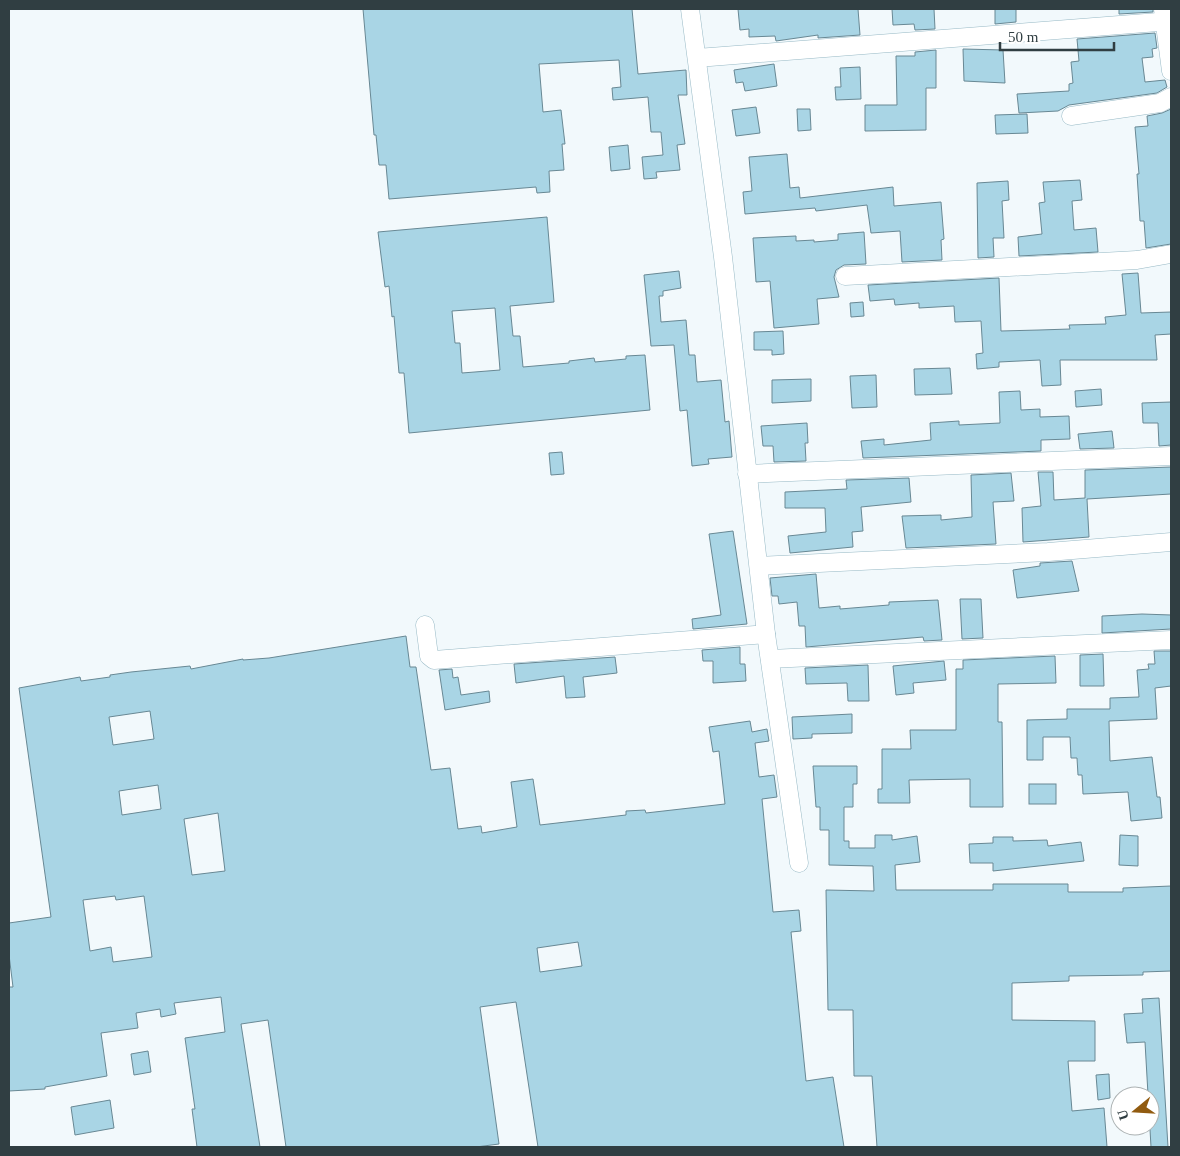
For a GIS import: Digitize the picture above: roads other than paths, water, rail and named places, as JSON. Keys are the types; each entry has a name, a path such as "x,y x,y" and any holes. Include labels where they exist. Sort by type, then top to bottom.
{"street":[{"path":"690,9 723,256 766,634 799,863"},
{"path":"697,58 1166,17 1171,71"},
{"path":"1071,116 1160,103 1171,97"},
{"path":"845,276 1137,260 1171,254"},
{"path":"747,474 1171,456"},
{"path":"759,566 1048,552 1171,542"},
{"path":"425,625 429,656 434,660 766,634"},
{"path":"770,658 1171,640"}]}
